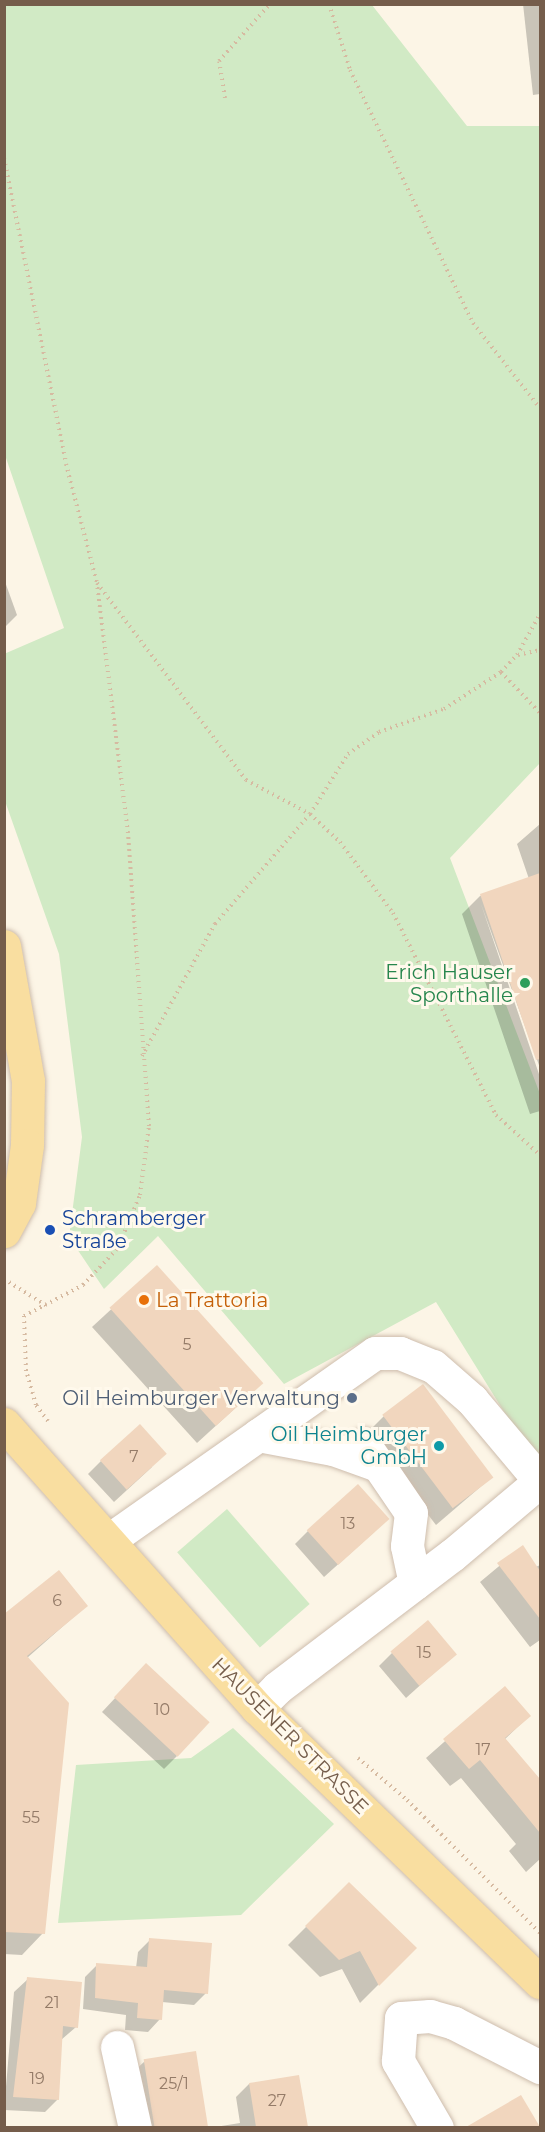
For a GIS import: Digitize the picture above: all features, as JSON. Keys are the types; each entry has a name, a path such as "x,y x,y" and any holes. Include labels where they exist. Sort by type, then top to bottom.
{"main road":[{"path":"4,946 28,1081 27,1145 19,1203 4,1231"},
{"name":"HAUSENER STRASSE","path":"4,1424 257,1708 540,1982"}],"street":[{"path":"109,1540 375,1353 400,1353 433,1366 472,1401 540,1481 415,1583 277,1688 257,1708"},
{"path":"258,1435 371,1455 411,1513 407,1546 415,1583"},
{"path":"437,2127 398,2061 401,2018 430,2016 454,2023 540,2067"},
{"path":"117,2047 135,2127"}],"path":[{"path":"225,98 219,61 270,4"},
{"path":"329,4 350,70 473,323 540,408"},
{"path":"4,158 66,464 97,583 128,833 142,1056 149,1126 140,1195 118,1248 83,1285 48,1307 24,1316 22,1334 36,1405 48,1421"},
{"path":"97,583 246,780 310,814 340,842 393,913 496,1115 540,1155"},
{"path":"142,1056 215,924 310,814 348,754 379,732 444,710 501,672 517,655 540,614"},
{"path":"517,655 540,650"},
{"path":"501,672 540,713"},
{"path":"4,1279 48,1307"}],"green space":[{"path":"5,5 372,5 467,126 540,126 540,763 450,858 540,1094 540,1470 436,1302 284,1384 158,1236 104,1289 69,1237 82,1137 59,954 5,801 4,654 64,628 5,455"},
{"path":"227,1509 310,1604 260,1647 177,1552"},
{"path":"233,1728 334,1824 241,1915 58,1923 76,1765 191,1758"}],"building":[{"name":"Erich Hauser Sporthalle","path":"540,873 540,1059 536,1060 480,894"},
{"path":"157,1265 263,1383 216,1426 109,1308"},
{"name":"Oil Heimburger GmbH","path":"423,1384 493,1477 453,1508 382,1415"},
{"path":"140,1424 167,1454 127,1490 100,1460"},
{"path":"358,1484 389,1519 338,1565 307,1530"},
{"path":"523,1545 540,1571 540,1619 497,1563"},
{"path":"59,1570 88,1606 27,1656 69,1703 45,1934 4,1932 4,1614"},
{"path":"428,1620 457,1654 419,1686 390,1651"},
{"path":"146,1663 210,1722 178,1757 114,1697"},
{"path":"505,1686 531,1716 505,1738 540,1779 540,1833 480,1760 469,1769 443,1739"},
{"path":"349,1882 417,1948 379,1986 360,1951 339,1960 305,1926"},
{"path":"149,1938 212,1943 208,1994 164,1990 162,2020 137,2018 138,2003 95,1998 96,1963 147,1967"},
{"path":"27,1977 82,1982 78,2028 63,2026 59,2100 13,2097"},
{"path":"196,2051 208,2127 155,2128 144,2059"},
{"path":"299,2075 308,2127 256,2127 249,2083"},
{"path":"521,2095 540,2127 466,2127"}],"place":[{"name":"Erich Hauser Sporthalle","path":"525,983"},
{"name":"Schramberger Straße","path":"50,1230"},
{"name":"La Trattoria","path":"144,1300"},
{"name":"Oil Heimburger Verwaltung","path":"352,1398"},
{"name":"Oil Heimburger GmbH","path":"439,1446"}]}
